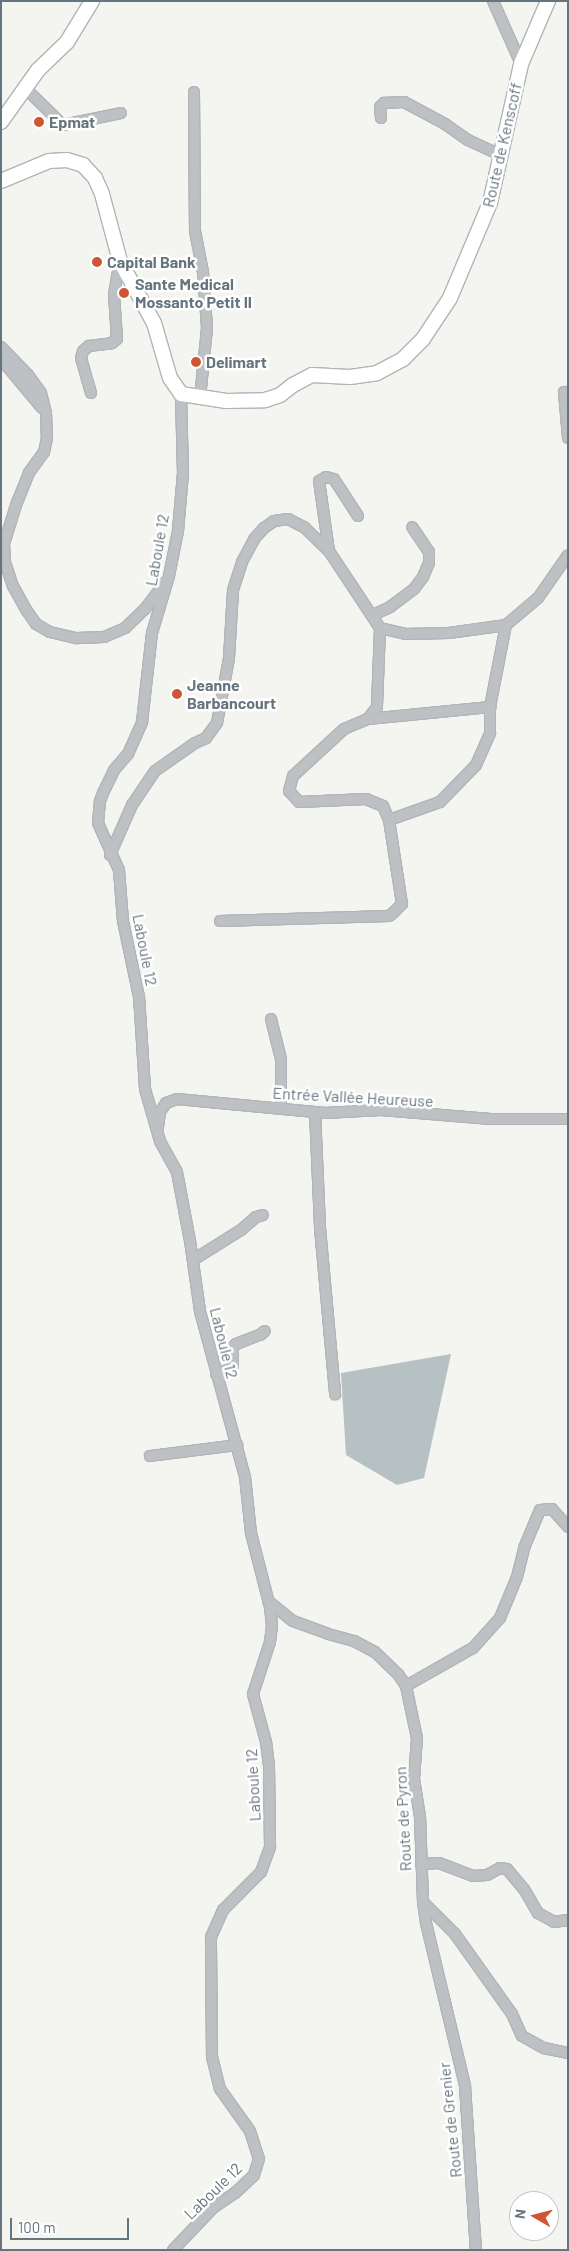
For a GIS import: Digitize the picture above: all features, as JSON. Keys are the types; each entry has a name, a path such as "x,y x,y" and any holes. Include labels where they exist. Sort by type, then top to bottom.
{"main road":[{"path":"1,122 38,70 68,42 92,1"},
{"name":"Route de Kenscoff","path":"181,394 200,398 248,402 265,400 280,395 293,385 312,375 365,376 388,368 403,359 423,339 450,298 490,203 521,64 548,1"},
{"path":"1,181 49,161 66,160 83,165 95,178 102,194 120,261 154,324 170,378 181,394"}],"street":[{"path":"493,1 521,64"},
{"path":"26,88 63,124 121,113"},
{"path":"194,92 195,232 203,272 207,328 200,398"},
{"path":"381,118 380,107 384,103 404,102 445,124 468,140 500,155"},
{"path":"91,393 81,358 83,351 89,346 112,343 118,338 114,294 120,261"},
{"path":"1,348 28,375 41,393 46,413 47,438 44,452 29,473 14,509 4,544 5,562 13,586 36,624 50,632 77,638 104,637 125,628 145,610 169,576"},
{"path":"1,359 46,413"},
{"path":"564,392 568,438"},
{"name":"Laboule 12","path":"173,2250 214,2207 235,2193 254,2175 259,2159 250,2131 220,2089 212,2058 210,1966 211,1937 216,1920 233,1898 261,1872 270,1847 269,1766 266,1742 253,1694 270,1642 272,1626 268,1601 251,1533 248,1493 237,1445 200,1311 177,1172 160,1141 145,1089 139,997 123,921 119,870 110,855 98,822 100,801 114,770 128,754 142,722 152,633 169,576 178,531 183,473 181,394"},
{"path":"329,551 319,481 326,477 334,479 358,516"},
{"path":"110,855 132,805 155,771 195,743 206,738 217,723 229,658 233,590 242,562 254,539 274,521 288,519 304,527 329,551 380,628 377,707 368,719"},
{"path":"373,615 390,608 414,590 424,577 429,564 429,552 412,526"},
{"path":"380,628 405,634 449,633 506,625 538,598 568,556"},
{"path":"1,574 5,562"},
{"path":"389,820 440,802 476,765 490,733 490,707 506,625"},
{"path":"220,921 389,916 402,904 389,820 383,806 366,799 299,802 289,791 293,776 344,729 368,719 490,707"},
{"path":"271,1019 281,1059 281,1109"},
{"name":"Entrée Vallée Heureuse","path":"157,1130 160,1112 166,1104 177,1099 316,1112 381,1110 490,1119 568,1119"},
{"path":"316,1112 320,1228 335,1394"},
{"path":"193,1260 241,1230 256,1217 264,1215"},
{"path":"216,1374 233,1366 233,1347 236,1344 260,1335 265,1331"},
{"path":"150,1456 237,1445"},
{"path":"406,1686 473,1648 500,1618 517,1577 524,1548 540,1510 552,1509 568,1527"},
{"name":"Route de Pyron","path":"268,1601 288,1618 307,1628 354,1641 375,1652 398,1674 406,1686 417,1738 414,1779 420,1816 423,1902"},
{"path":"272,1626 288,1618"},
{"path":"421,1864 439,1863 473,1876 487,1875 500,1868 507,1869 524,1889 538,1913 554,1922 568,1920"},
{"path":"423,1902 455,1934 512,2014 522,2036 544,2048 568,2053"},
{"name":"Route de Grenier","path":"423,1902 428,1932 465,2086 476,2250"}],"shaded area":[{"path":"451,1354 424,1478 397,1485 346,1455 341,1373"}],"place":[{"name":"Epmat","path":"39,122"},
{"name":"Capital Bank","path":"97,262"},
{"name":"Sante Medical Mossanto Petit II","path":"124,293"},
{"name":"Delimart","path":"196,362"},
{"name":"Jeanne Barbancourt","path":"177,694"}]}
